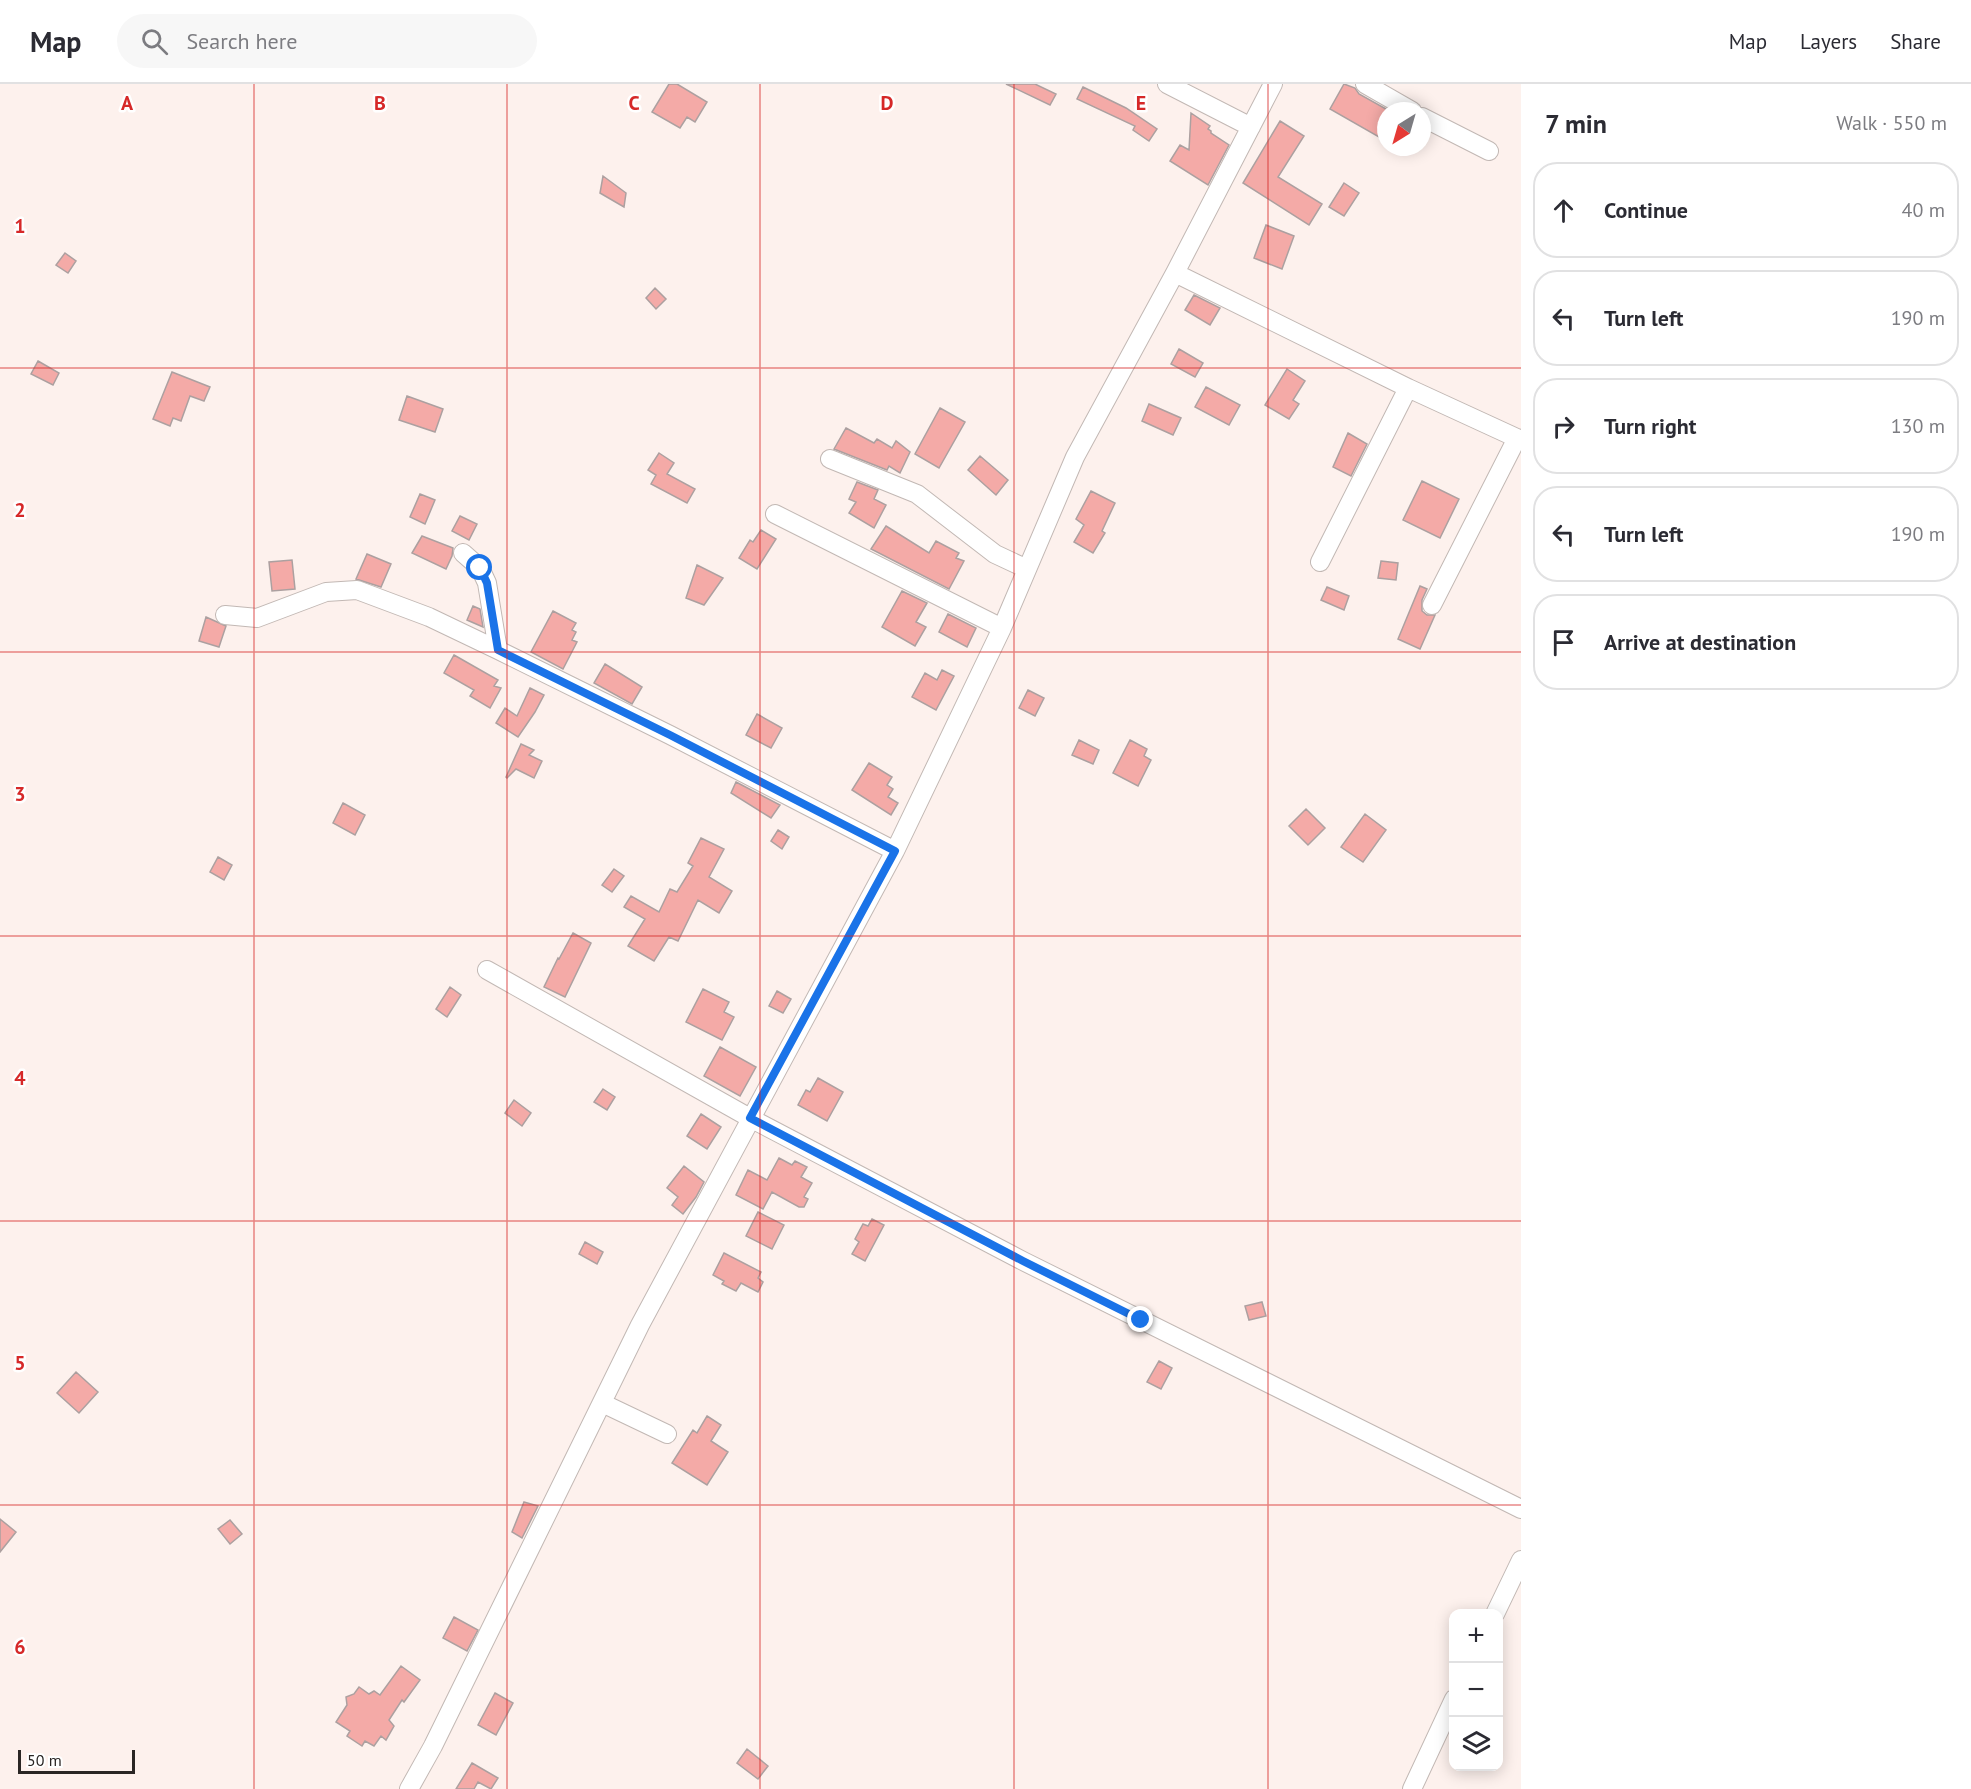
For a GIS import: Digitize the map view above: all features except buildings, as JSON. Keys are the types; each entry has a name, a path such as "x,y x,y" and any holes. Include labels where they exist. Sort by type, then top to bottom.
{"street":[{"path":"1167,84 1251,127"},
{"path":"409,1789 433,1746 645,1314 895,851 1002,628 1075,457 1175,273 1273,84"},
{"path":"1365,84 1396,102"},
{"path":"1431,122 1489,151"},
{"path":"1175,273 1407,388 1519,439 1432,605"},
{"path":"1320,562 1407,388"},
{"path":"830,459 917,495 995,554 1027,569"},
{"path":"775,514 1002,628"},
{"path":"463,554 480,568 487,583 498,650"},
{"path":"225,615 257,618 326,592 357,590 429,617 498,650 895,851"},
{"path":"487,970 750,1118 1023,1261 1521,1509"},
{"path":"602,1403 667,1434"},
{"path":"1497,1609 1521,1560"},
{"path":"1412,1789 1449,1710"}],"route":[{"path":"480,568 487,583 498,650 670,735 895,851 750,1118 1141,1320"}]}
